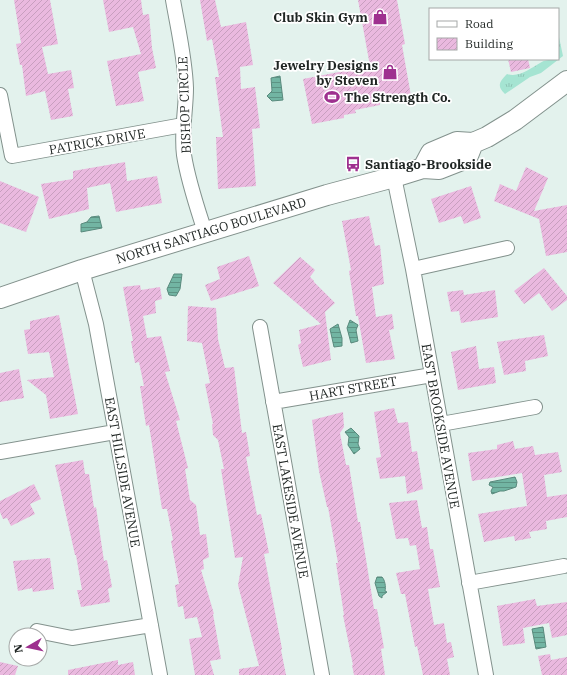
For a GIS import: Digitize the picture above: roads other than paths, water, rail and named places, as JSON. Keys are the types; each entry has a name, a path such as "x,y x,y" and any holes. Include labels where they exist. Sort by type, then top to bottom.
{"main road":[{"name":"NORTH SANTIAGO BOULEVARD","path":"0,298 82,270 327,195 423,168 439,169 467,158 473,143 515,120 567,81"}],"street":[{"name":"BISHOP CIRCLE","path":"173,0 185,72 186,90 183,140 187,170 204,232"},
{"name":"PATRICK DRIVE","path":"0,95 12,156 183,125"},
{"name":"EAST BROOKSIDE AVENUE","path":"394,177 413,269 486,675"},
{"path":"413,269 507,248"},
{"name":"EAST HILLSIDE AVENUE","path":"82,270 94,313 160,675"},
{"name":"EAST LAKESIDE AVENUE","path":"260,327 322,675"},
{"name":"HART STREET","path":"273,402 432,375"},
{"path":"441,424 535,407"},
{"path":"0,452 115,432"},
{"path":"469,583 564,566"},
{"path":"48,633 72,638 151,624"}],"place":[{"name":"Club Skin Gym","path":"380,17"},
{"name":"Jewelry Designs by Steven","path":"390,72"},
{"name":"The Strength Co.","path":"332,97"},
{"name":"Santiago-Brookside","path":"353,164"}]}
